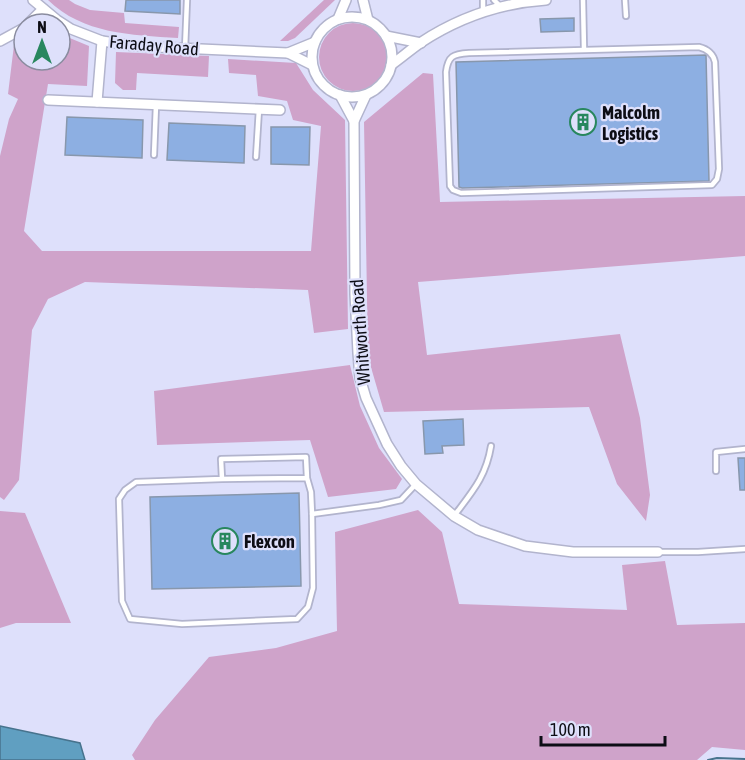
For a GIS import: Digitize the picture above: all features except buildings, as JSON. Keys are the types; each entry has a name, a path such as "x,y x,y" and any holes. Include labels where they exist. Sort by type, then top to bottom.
{"street":[{"name":"Faraday Road","path":"33,0 71,29 102,41 135,46 288,53 312,65"},
{"path":"338,19 346,0"},
{"path":"363,0 368,20"},
{"path":"391,65 421,43 498,3 546,0"},
{"path":"39,12 42,9"},
{"path":"348,17 368,20 377,26 390,44 391,65 386,81 378,89 366,95 354,98 340,95 327,88 318,78 312,65 315,42 320,32 338,19 348,17"},
{"path":"386,36 421,43"},
{"path":"97,102 102,41"},
{"name":"Faraday Road","path":"288,53 315,42"},
{"name":"Whitworth Road","path":"340,95 354,121"},
{"name":"Whitworth Road","path":"366,95 354,121 355,294 360,378 366,398 387,444 401,466 416,484 454,516 478,530 525,546 573,552 658,552"},
{"path":"48,100 280,110"}],"lane":[{"path":"185,49 187,0"},
{"path":"483,0 483,12"},
{"path":"583,0 584,49"},
{"path":"626,0 626,16"},
{"path":"699,47 711,52 715,62 719,169 716,182 709,186 461,193 453,190 450,183 446,72 450,58 459,54 584,49 699,47"},
{"path":"154,155 156,105"},
{"path":"256,157 259,109"},
{"path":"454,516 478,484 488,462 491,446"},
{"path":"716,471 716,452 745,449"},
{"path":"222,479 221,459 306,457 312,514 312,588 308,606 297,619 182,624 130,619 122,601 119,500 125,490 136,482 307,478"},
{"path":"312,514 402,500 416,484"},
{"path":"658,552 745,549"}],"shaded area":[{"path":"48,0 69,0 90,10 124,13 125,23 179,27 178,38 109,31 76,20 72,17 72,12 62,11"},
{"path":"324,0 335,0 295,38 280,41"},
{"path":"346,23 360,23 372,28 382,38 387,57 382,76 372,86 360,91 346,91 334,86 324,76 319,64 319,50 324,38 334,28"},
{"path":"72,39 89,46 87,86 48,84 24,231 42,251 311,251 321,126 293,120 287,101 258,96 256,75 229,73 228,59 296,63 313,90 345,120 348,329 314,333 308,290 85,282 48,299 32,330 19,480 4,500 0,497 0,156 9,119 18,99 8,94 12,61 12,72 72,72"},
{"path":"116,52 209,56 208,77 137,73 136,90 123,90 115,83"},
{"path":"423,73 433,74 440,202 745,196 745,256 418,282 427,355 620,334 640,418 650,495 646,521 617,484 589,407 384,412 368,357 364,122"},
{"path":"350,365 360,406 379,448 402,479 396,489 328,497 310,440 157,445 154,391"},
{"path":"418,510 442,532 459,604 627,610 622,565 665,561 677,625 745,623 745,750 712,747 697,760 135,760 132,755 155,720 209,657 276,648 337,631 335,532"},
{"path":"0,511 25,513 71,623 16,623 0,628"}],"water":[{"path":"0,726 80,743 85,760 0,760"}],"waterway":[{"path":"708,760 745,759"}],"place":[{"name":"Malcolm Logistics","path":"583,122"},
{"name":"Flexcon","path":"225,541"}]}
